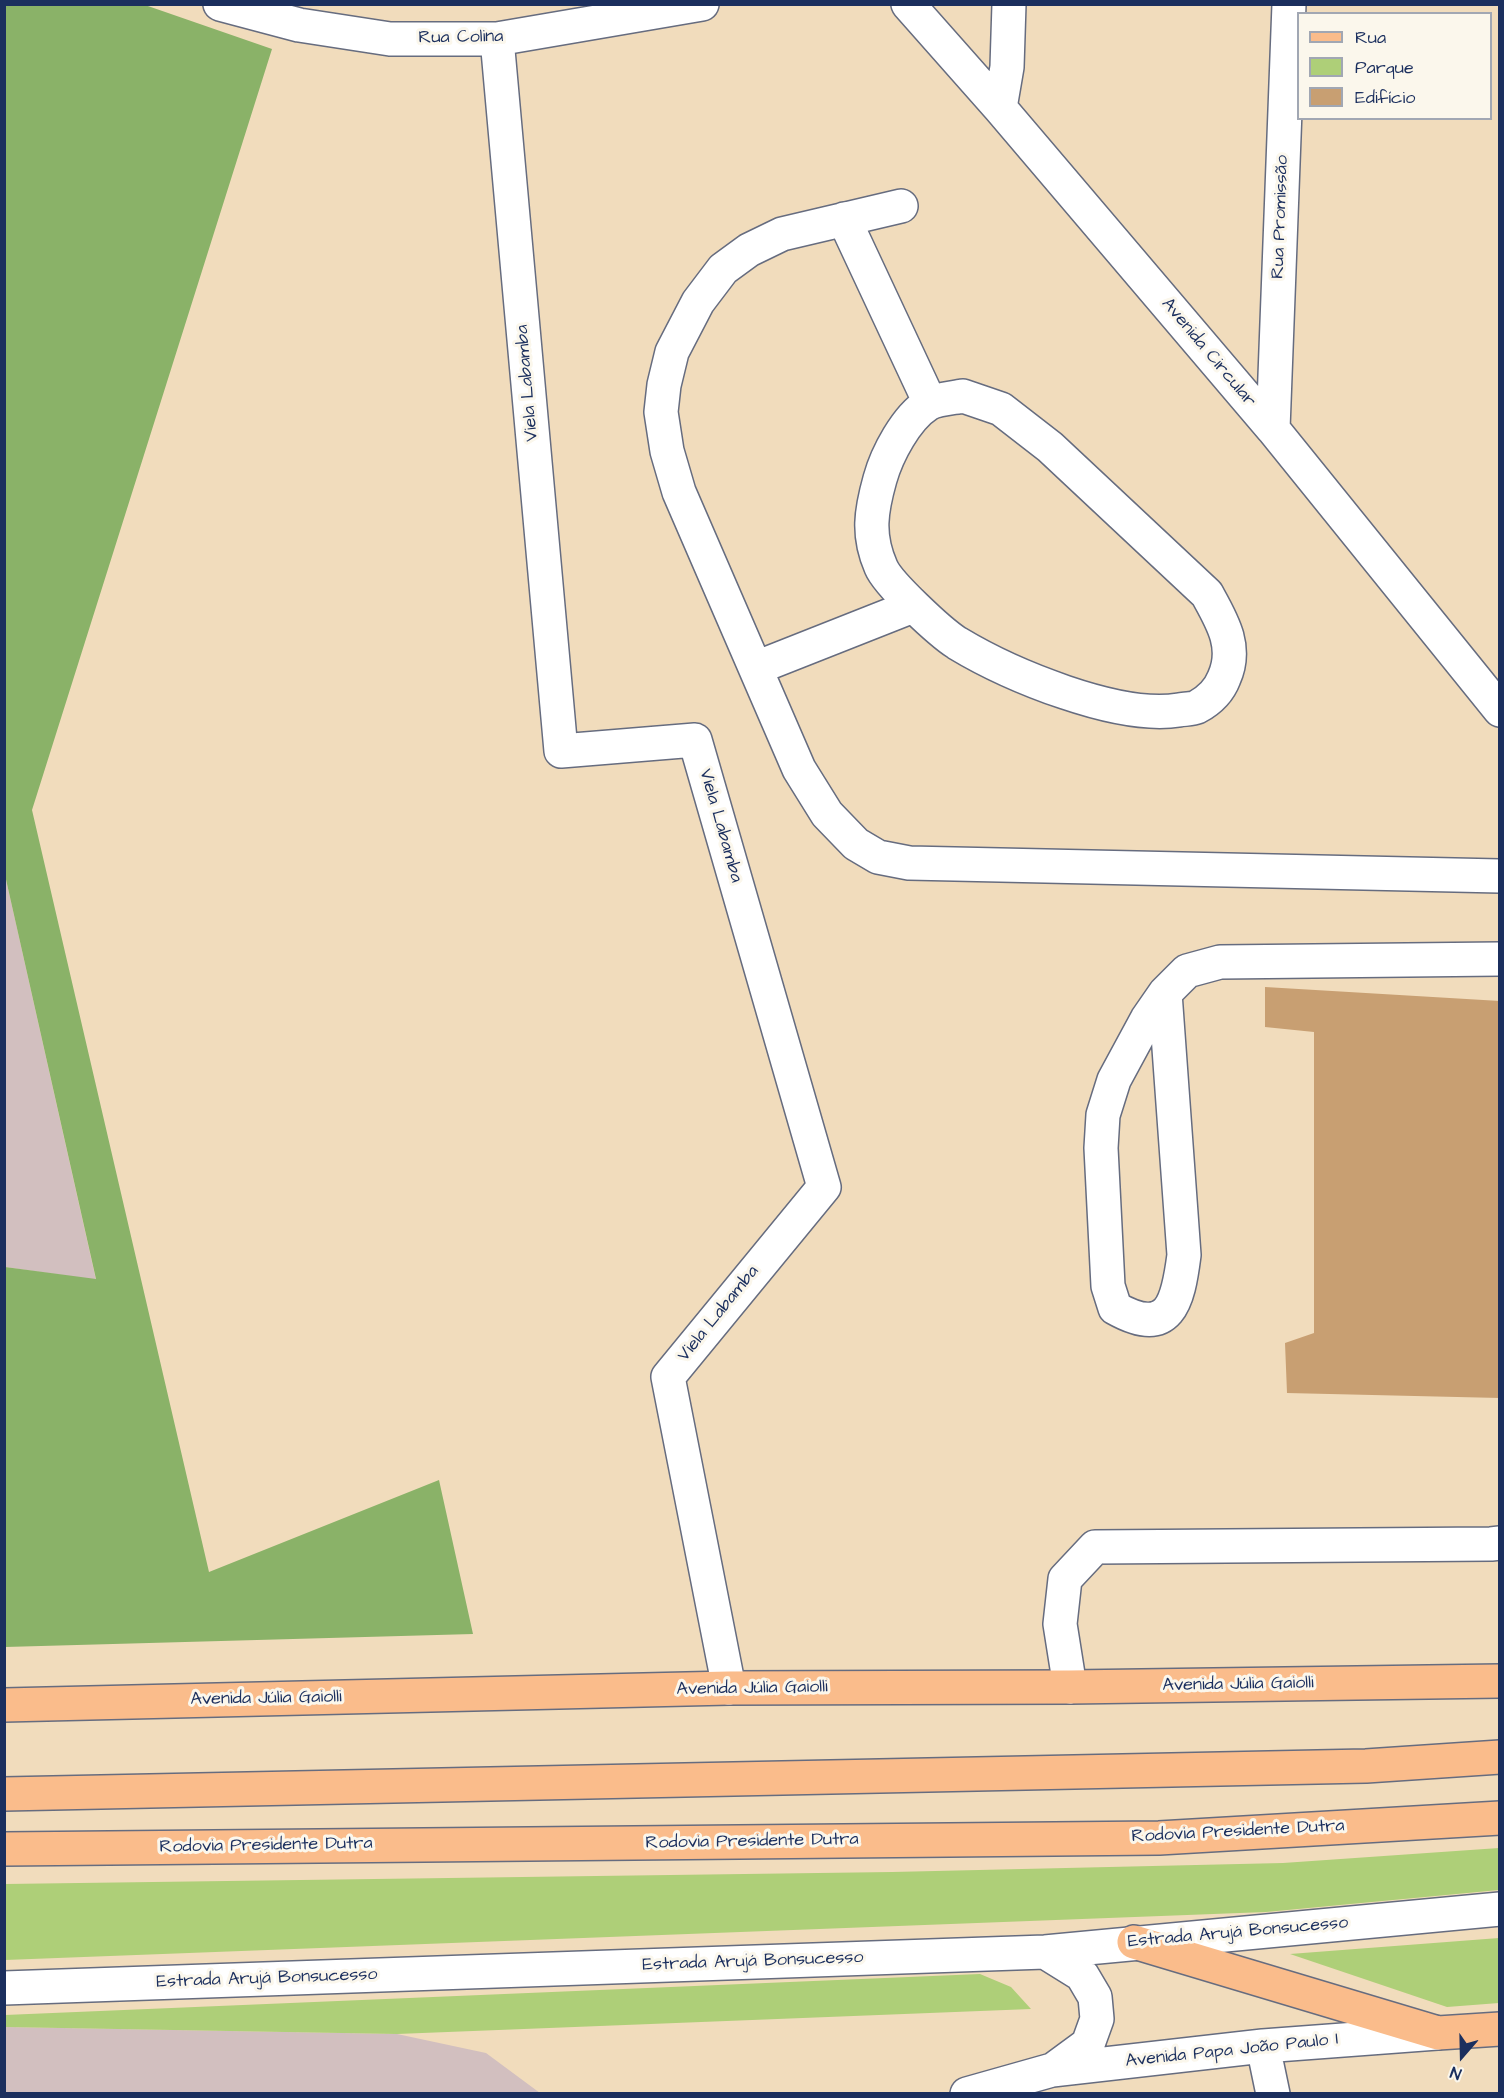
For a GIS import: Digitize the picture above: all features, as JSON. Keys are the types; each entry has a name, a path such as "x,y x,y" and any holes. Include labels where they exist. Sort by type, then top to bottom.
{"main road":[{"name":"Avenida Júlia Gaiolli","path":"4,1706 729,1688 1070,1687 1500,1681"},
{"path":"4,1794 1366,1766 1500,1757"},
{"name":"Rodovia Presidente Dutra","path":"4,1849 1159,1838 1500,1818"},
{"path":"1134,1942 1438,2033"},
{"name":"Avenida Papa João Paulo I","path":"1438,2033 1500,2029"}],"street":[{"name":"Rua Colina","path":"220,4 299,25 390,39 497,39 702,4"},
{"name":"Avenida Circular","path":"908,4 1000,108 1273,429 1500,710"},
{"path":"1000,108 1007,67 1009,4"},
{"name":"Rua Promissão","path":"1273,429 1289,4"},
{"name":"Viela Labamba","path":"497,39 561,752 695,740 824,1187 668,1377 729,1688"},
{"path":"901,206 782,234 749,250 723,269 698,302 672,352 664,385 661,412 667,451 680,492 799,769 827,814 856,844 878,857 909,863 1500,876"},
{"path":"844,219 930,403"},
{"path":"963,396 1001,409 1050,447 1207,594 1222,620 1231,645 1228,669 1218,691 1196,708 1163,713 1120,708 1058,690 991,661 956,642 914,606 881,569 871,538 872,509 882,470 908,422 930,403 963,396"},
{"path":"756,668 914,606"},
{"path":"1165,993 1184,1256 1180,1288 1169,1311 1156,1319 1133,1318 1115,1308 1108,1286 1101,1148 1103,1115 1114,1080 1147,1019 1165,993 1187,971 1220,962 1500,959"},
{"path":"1070,1687 1060,1624 1065,1579 1095,1546 1500,1543"},
{"name":"Estrada Arujá Bonsucesso","path":"4,1988 1046,1952 1134,1942 1500,1910"},
{"path":"1046,1952 1082,1975 1095,1997 1097,2019 1089,2044 1055,2082"},
{"name":"Avenida Papa João Paulo I","path":"967,2094 1055,2082 1263,2046 1438,2033"},
{"path":"1263,2046 1273,2094"}],"shaded area":[{"path":"5,875 96,1280 5,1267"},
{"path":"5,2027 397,2034 486,2053 540,2093 5,2093"}],"green space":[{"path":"4,5 145,5 272,49 32,810 209,1572 439,1480 473,1634 5,1647 5,1267 96,1279 5,875"},
{"path":"1499,1848 1499,1890 1266,1912 5,1960 5,1884 892,1872 1283,1863"},
{"path":"1499,1938 1499,2003 1447,2007 1290,1954"},
{"path":"980,1974 1011,1987 1031,2009 397,2034 5,2027 5,2015"}],"building":[{"path":"1265,987 1500,1001 1500,1398 1287,1393 1285,1343 1314,1333 1314,1032 1265,1027"}]}
